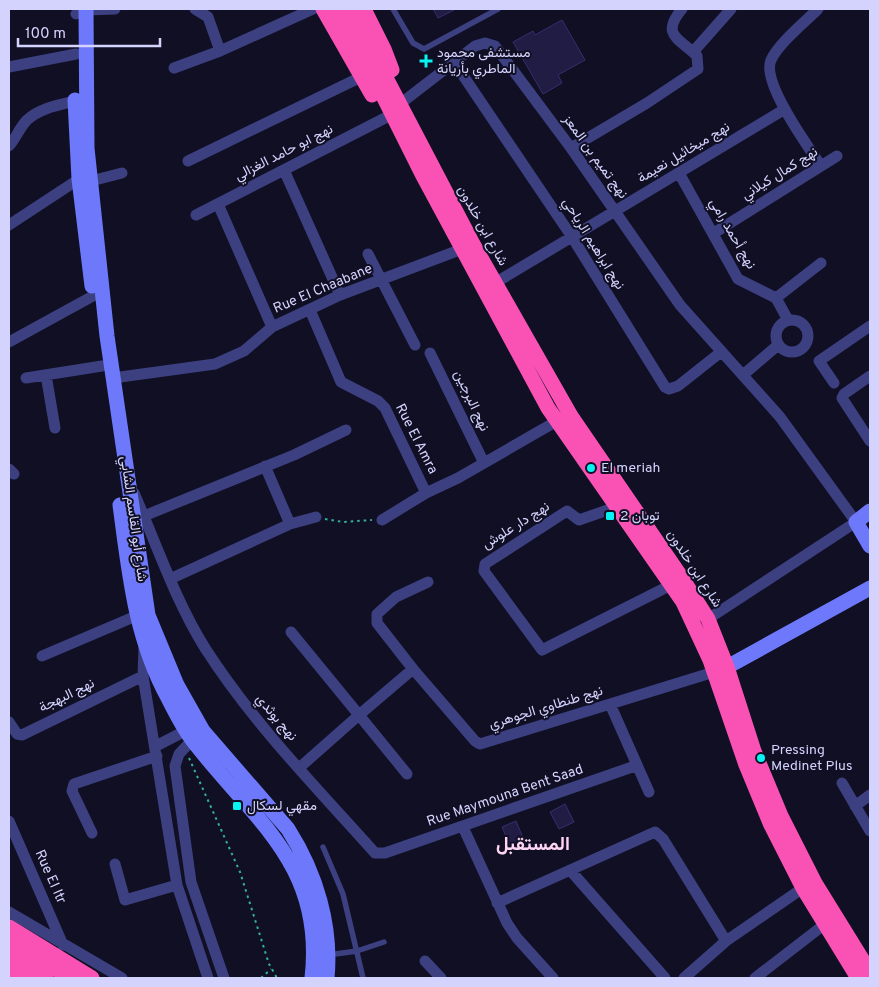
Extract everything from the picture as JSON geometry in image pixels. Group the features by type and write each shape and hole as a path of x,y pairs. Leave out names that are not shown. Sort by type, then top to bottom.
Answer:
{"highway":[{"path":"323,9 385,118 408,147"},
{"path":"336,9 408,147"},
{"path":"350,9 398,100"},
{"path":"364,9 389,61 398,100"},
{"name":"شارع ابن خلدون","path":"398,100 494,283 582,434 682,578 708,620 749,773 770,823 803,888 825,924 864,970"},
{"name":"شارع ابن خلدون","path":"408,147 462,250 557,421 671,585 721,669 781,816 815,883 864,970"},
{"path":"9,927 92,978"},
{"path":"9,940 70,978"},
{"path":"9,955 46,978"},
{"path":"9,968 25,978"}],"street":[{"path":"81,10 115,9"},
{"path":"195,9 208,17 220,51"},
{"path":"174,68 220,51 313,9"},
{"path":"571,148 695,72 699,61 672,33 672,21 682,9"},
{"path":"692,52 731,9"},
{"path":"818,9 771,61 772,79 785,109 821,166"},
{"name":"شارع أبو القاسم الشابي","path":"81,10 76,54 75,101 98,293 102,366 133,519 136,616 144,644 167,697 193,734 277,840 293,865 312,921 314,940 312,978"},
{"name":"شارع أبو القاسم الشابي","path":"81,10 86,136 85,180"},
{"name":"نهج تميم بن المعز","path":"398,100 480,44 495,46 571,148 680,305 798,440 856,522"},
{"path":"9,67 76,54"},
{"name":"نهج ابراهيم الرياحي","path":"454,62 572,237 665,386 669,389 678,386 720,352"},
{"path":"188,161 361,77"},
{"path":"9,146 26,121 33,115 49,107 75,101"},
{"name":"نهج ميخائيل نعيمة","path":"494,283 785,109"},
{"name":"نهج ابو حامد الغزالي","path":"196,215 385,118"},
{"name":"نهج كمال كيلاني","path":"714,233 837,156"},
{"path":"284,170 340,295"},
{"path":"9,224 85,180 122,173"},
{"name":"نهج أحمد رامي","path":"679,173 738,279 776,298"},
{"path":"218,204 272,327"},
{"name":"Rue El Chaabane","path":"113,378 215,364 244,351 272,327 340,295 462,250"},
{"path":"368,254 416,345"},
{"path":"788,320 776,298 821,263"},
{"path":"9,342 98,293"},
{"name":"شارع أبو القاسم الشابي","path":"98,293 113,378 148,615 177,685 193,734 288,830 297,844 321,902 328,955 327,978"},
{"name":"Rue El Amra","path":"310,310 340,382 378,400 385,408 426,493"},
{"path":"788,320 800,322 805,326 808,338 806,344 795,352 783,350 778,346 776,333 778,327 788,320"},
{"path":"819,361 870,326"},
{"path":"806,344 834,383"},
{"path":"743,375 778,346"},
{"name":"نهج البرجين","path":"430,352 484,462"},
{"path":"26,378 102,366"},
{"path":"46,375 55,428"},
{"path":"870,376 844,394 842,398 870,441"},
{"path":"382,520 426,493 443,486 557,421"},
{"path":"133,519 265,466 346,430"},
{"path":"265,466 290,524"},
{"name":"نهج دار علوش","path":"616,506 579,520 568,511 485,564 484,571 542,650 671,585"},
{"path":"708,620 870,511"},
{"path":"170,578 290,524 316,517"},
{"name":"نهج بوثدي","path":"133,519 170,578 182,608 210,655 253,715 375,853 384,853"},
{"path":"856,522 870,546"},
{"path":"299,768 413,669 377,623 377,614 396,597 428,582"},
{"path":"721,669 870,588"},
{"path":"42,656 136,616"},
{"path":"291,632 406,774"},
{"path":"144,644 143,676 157,751 177,885 202,965 208,978"},
{"name":"نهج طنطاوي الجوهري","path":"413,669 478,744 721,669"},
{"name":"نهج البهجة","path":"9,722 17,734 22,735 143,676"},
{"path":"610,704 649,792"},
{"path":"92,834 72,791 74,784 157,751 193,734"},
{"path":"193,734 179,754 175,766 191,882 224,978"},
{"name":"Rue Maymouna Bent Saad","path":"384,853 636,766"},
{"path":"842,783 870,831"},
{"path":"855,806 870,796"},
{"name":"Rue El Itr","path":"9,821 63,945"},
{"path":"463,827 497,903 516,938 553,978"},
{"path":"497,903 649,834 658,834 726,941"},
{"path":"114,864 125,900 177,885"},
{"path":"570,870 666,978"},
{"path":"684,978 726,941 803,888"},
{"path":"9,912 122,978"},
{"path":"755,978 825,924"},
{"path":"425,961 440,978"},
{"path":"198,978 202,965"}],"lane":[{"path":"393,9 415,46 424,49 498,9"},
{"path":"323,847 339,881 363,978"},
{"path":"328,955 357,951 384,942"}],"path":[{"path":"316,517 343,522 382,520"},
{"path":"193,734 271,969 277,978"},
{"path":"262,978 271,969"}],"building":[{"path":"433,9 456,9 438,18"},
{"path":"562,20 585,60 558,75 562,83 543,94 513,42 533,31 535,35"},
{"path":"565,804 574,822 559,829 550,812"},
{"path":"516,821 524,840 511,849 502,827"}],"place":[{"name":"مستشفى محمود الماطري بأريانة","path":"426,61"},
{"name":"El meriah","path":"591,468"},
{"name":"توبان 2","path":"610,516"},
{"name":"Pressing Medinet Plus","path":"761,758"},
{"name":"مقهي لسكال","path":"237,806"}],"district":[{"name":"المستقبل","path":"533,845"}]}
